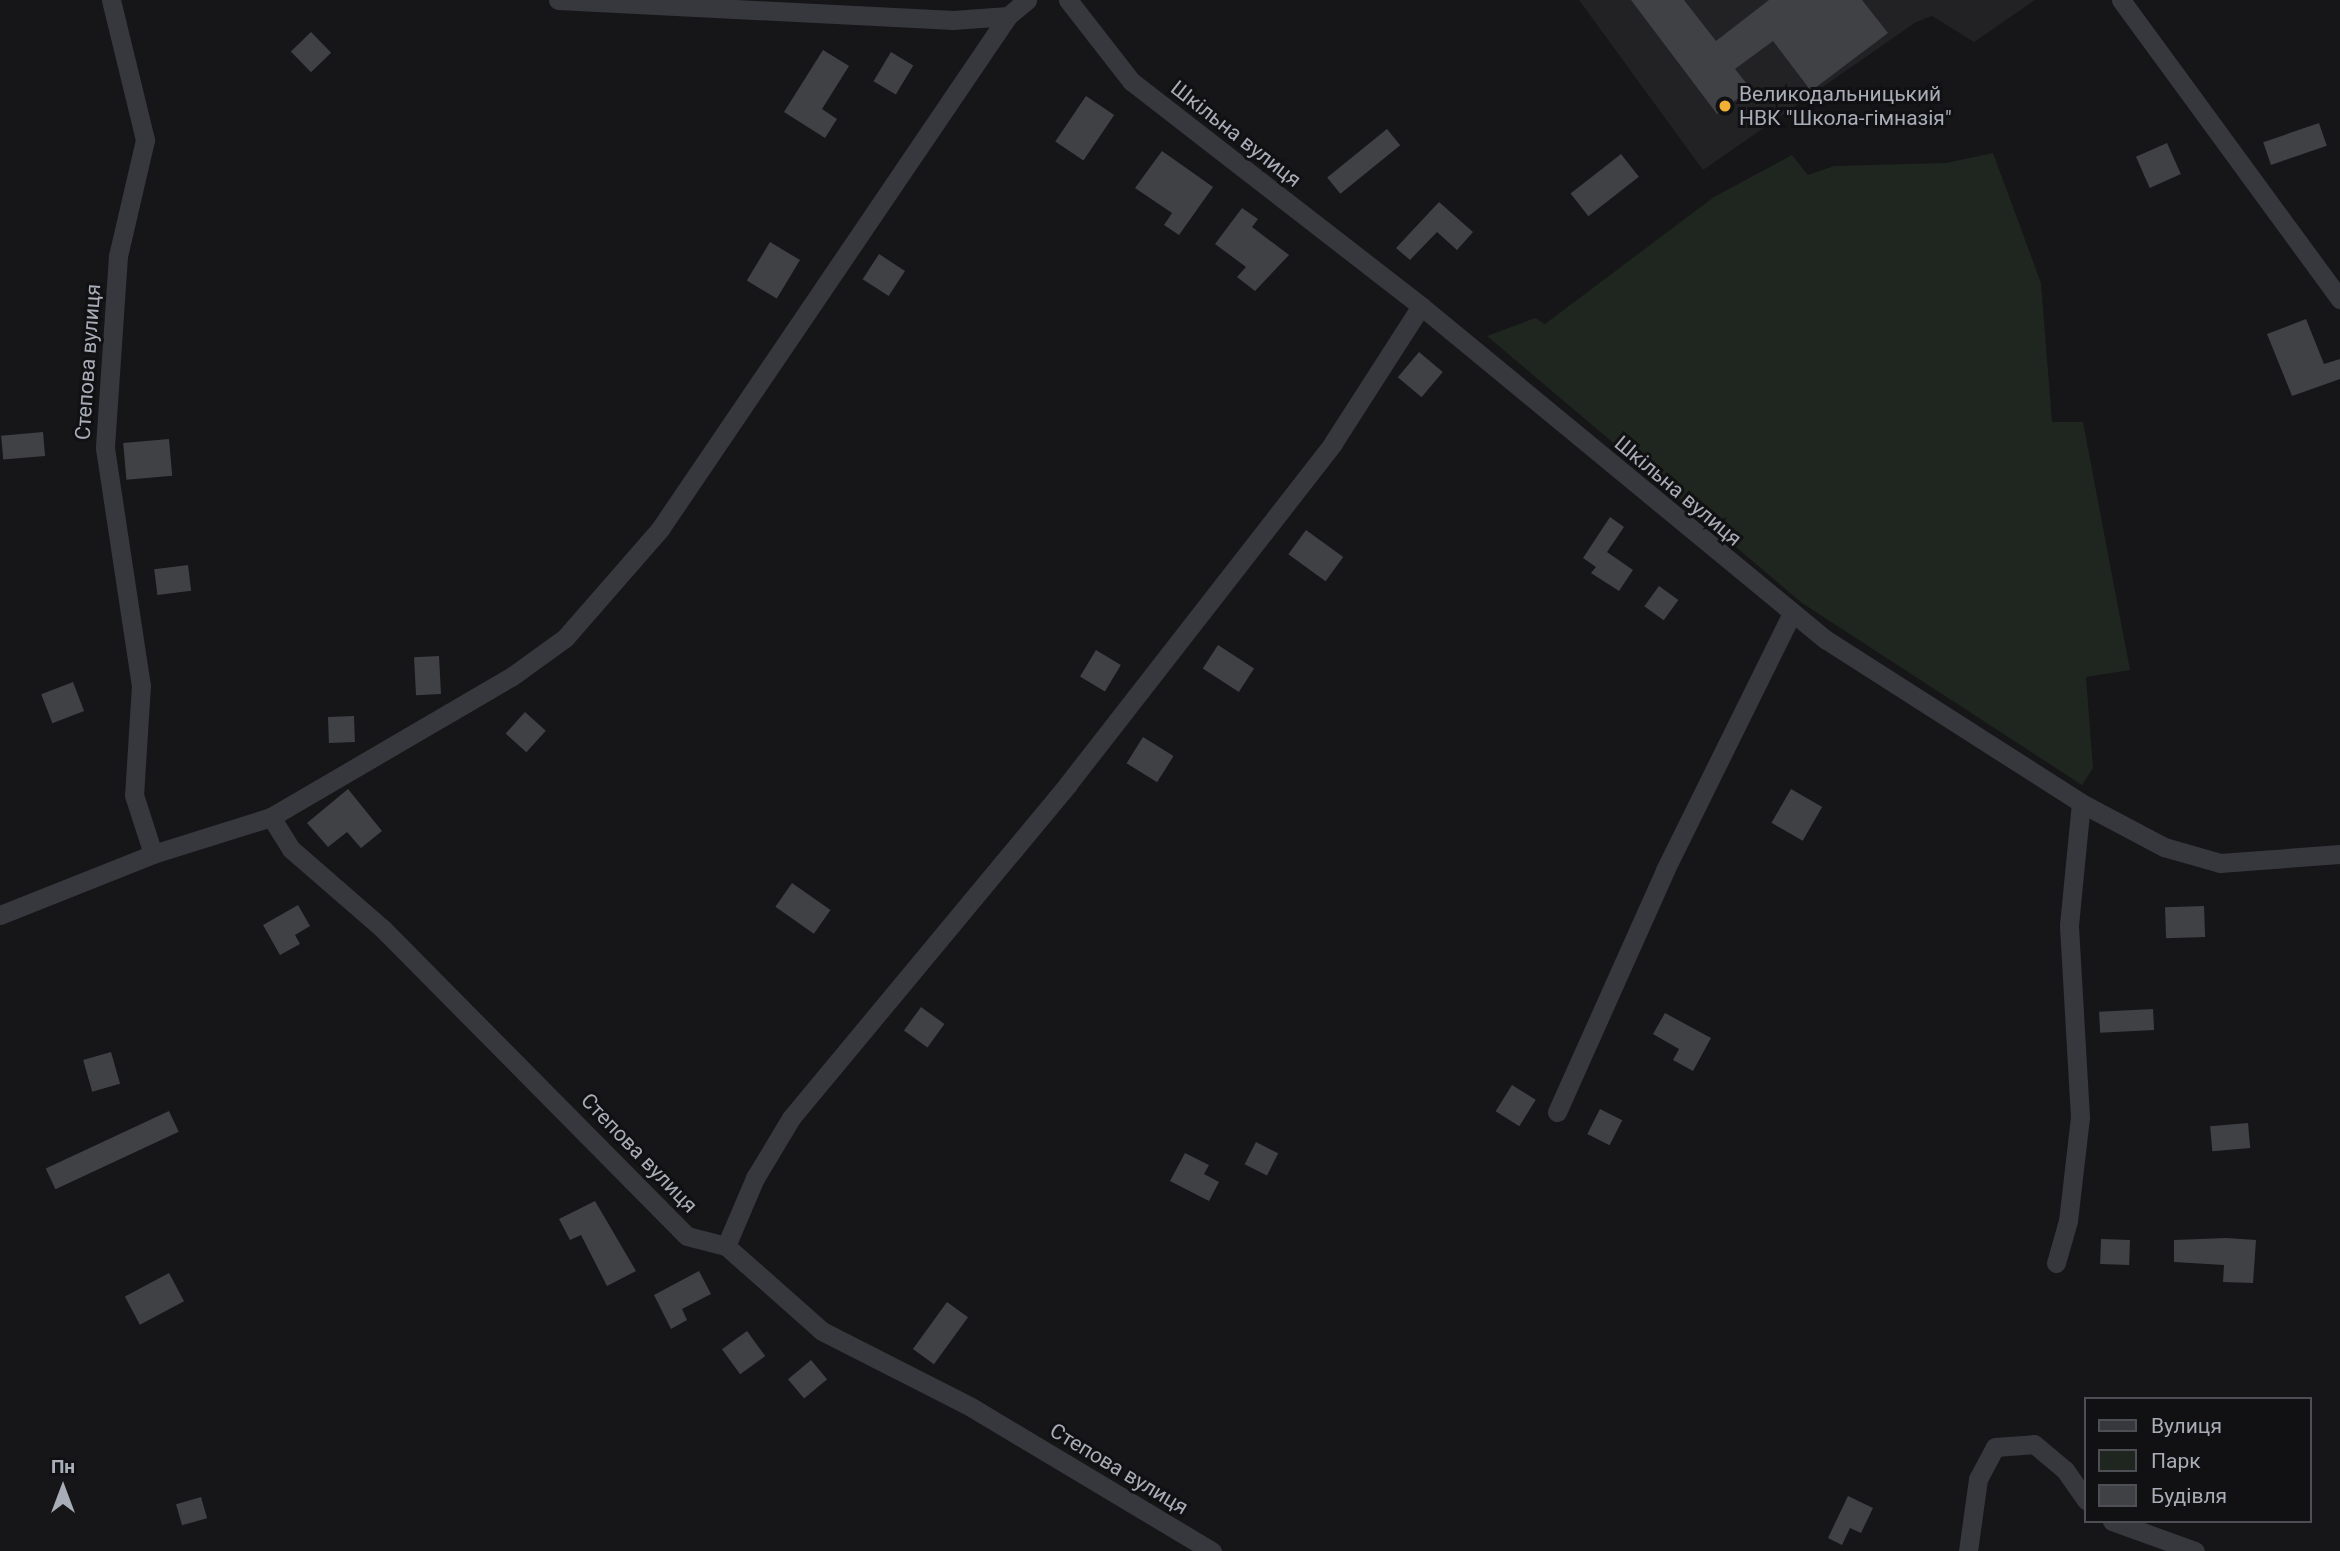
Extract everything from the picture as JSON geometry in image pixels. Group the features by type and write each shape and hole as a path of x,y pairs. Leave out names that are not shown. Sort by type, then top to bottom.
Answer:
{"street":[{"name":"Степова вулиця","path":"111,0 144,126 145,153 118,256 104,448 141,685 134,795 153,854"},
{"path":"558,0 953,20 1008,16"},
{"path":"0,915 153,854 271,817 537,661 591,612 741,414 1008,16 1027,0"},
{"name":"Шкільна вулиця","path":"1068,0 1130,81 1422,306 1791,615 2081,803 2202,861 2340,854"},
{"path":"2121,0 2340,299"},
{"path":"726,1247 755,1178 791,1118 1068,784 1316,465 1422,306"},
{"path":"1557,1112 1665,870 1791,615"},
{"path":"2056,1263 2068,1221 2080,1117 2069,925 2081,803"},
{"name":"Степова вулиця","path":"271,817 291,849 382,928 687,1236 726,1247 822,1331 971,1407 1212,1551"},
{"path":"1968,1551 1978,1479 1995,1447 2034,1444 2064,1469 2084,1497"},
{"path":"2118,1523 2195,1551"}],"shaded area":[{"name":"Великодальницький НВК \"Школа-гімназія\"","path":"1579,0 2035,0 1974,42 1932,16 1916,22 1703,170"}],"green space":[{"path":"1993,153 2041,283 2052,422 2083,422 2130,670 2086,677 2093,768 2082,785 1802,603 1487,336 1535,318 1545,324 1714,197 1792,155 1808,175 1834,166 1946,163"}],"building":[{"path":"1631,0 1684,0 1716,41 1769,0 1862,0 1888,33 1811,91 1773,41 1735,69 1751,89 1717,114"},
{"path":"311,32 331,53 311,72 291,51"},
{"path":"823,50 849,66 822,109 837,119 825,138 784,112"},
{"path":"891,52 913,65 896,95 873,81"},
{"path":"1086,96 1114,115 1083,161 1055,142"},
{"path":"2319,123 2327,146 2271,165 2263,142"},
{"path":"1387,129 1400,145 1340,194 1327,177"},
{"path":"2167,143 2181,174 2150,188 2136,157"},
{"path":"1162,151 1213,187 1179,235 1164,225 1172,213 1135,188"},
{"path":"1621,154 1639,177 1588,216 1571,193"},
{"path":"1439,202 1473,232 1457,250 1437,232 1410,260 1396,248"},
{"path":"1242,208 1258,219 1252,227 1289,255 1255,291 1237,277 1246,267 1215,244"},
{"path":"770,242 800,260 777,299 747,281"},
{"path":"879,254 905,271 889,296 863,279"},
{"path":"2306,319 2324,364 2340,359 2340,379 2292,396 2267,334"},
{"path":"1419,352 1443,372 1422,397 1398,377"},
{"path":"43,432 45,456 3,460 1,436"},
{"path":"169,439 172,476 126,480 123,443"},
{"path":"1610,517 1624,527 1607,552 1633,570 1619,591 1591,573 1596,567 1583,558"},
{"path":"1306,530 1343,557 1326,581 1288,554"},
{"path":"188,565 191,591 157,595 154,569"},
{"path":"1659,586 1678,600 1664,620 1644,606"},
{"path":"1218,645 1254,668 1239,692 1203,668"},
{"path":"1096,650 1121,665 1105,692 1080,677"},
{"path":"439,656 441,694 416,695 414,657"},
{"path":"73,682 84,711 52,723 41,694"},
{"path":"525,712 546,731 526,752 506,734"},
{"path":"354,716 355,742 329,743 328,717"},
{"path":"1143,737 1174,756 1157,782 1127,763"},
{"path":"348,789 382,831 361,848 347,832 328,847 307,823"},
{"path":"1791,789 1822,807 1803,841 1772,823"},
{"path":"792,883 831,910 814,934 775,907"},
{"path":"298,905 310,926 295,935 300,944 280,955 263,925"},
{"path":"2204,906 2205,937 2166,938 2165,907"},
{"path":"921,1007 944,1024 927,1048 904,1030"},
{"path":"2153,1009 2154,1030 2100,1033 2099,1012"},
{"path":"1665,1013 1711,1038 1693,1071 1673,1060 1679,1049 1653,1034"},
{"path":"111,1052 120,1084 92,1092 83,1060"},
{"path":"1512,1085 1536,1100 1519,1126 1496,1111"},
{"path":"1600,1109 1622,1120 1610,1145 1587,1134"},
{"path":"169,1111 179,1132 55,1189 46,1168"},
{"path":"2248,1123 2250,1148 2212,1151 2210,1126"},
{"path":"1256,1142 1278,1153 1267,1176 1245,1164"},
{"path":"1185,1153 1209,1165 1204,1174 1219,1182 1209,1201 1170,1181"},
{"path":"595,1201 636,1271 607,1286 581,1235 570,1240 559,1219"},
{"path":"2101,1239 2130,1240 2129,1265 2100,1264"},
{"path":"2174,1240 2256,1240 2253,1283 2223,1282 2224,1265 2174,1262"},
{"path":"699,1271 711,1294 682,1309 687,1320 671,1329 654,1295"},
{"path":"169,1273 184,1301 140,1325 125,1296"},
{"path":"947,1302 968,1317 934,1364 913,1349"},
{"path":"747,1331 765,1356 740,1374 722,1349"},
{"path":"811,1360 827,1379 804,1398 788,1379"},
{"path":"1848,1496 1873,1508 1861,1533 1850,1528 1842,1545 1828,1538"},
{"path":"201,1497 207,1518 182,1525 176,1504"}],"place":[{"name":"Великодальницький НВК \"Школа-гімназія\"","path":"1725,106"}]}
